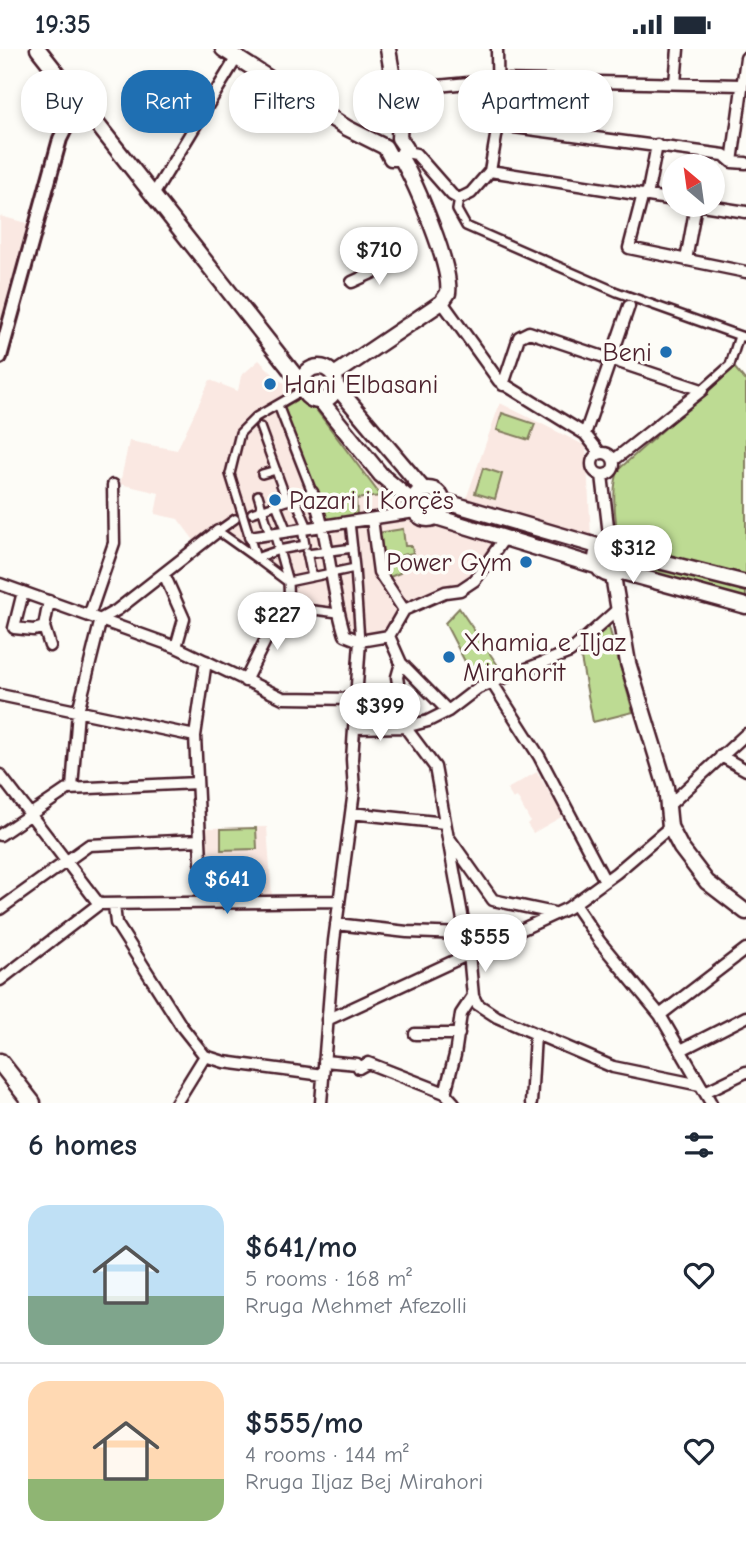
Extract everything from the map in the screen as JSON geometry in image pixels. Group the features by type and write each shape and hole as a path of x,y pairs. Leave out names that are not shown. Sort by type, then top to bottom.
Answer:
{"main road":[{"path":"38,49 54,70"},
{"path":"223,49 346,128 386,146 392,139 402,149"},
{"path":"388,49 392,70"},
{"path":"102,133 304,381 309,397 321,401 381,475 422,518 436,517 503,540 596,566 603,573 746,605"},
{"path":"321,401 331,396 335,381 442,302 449,285 402,149 401,133"},
{"path":"304,381 321,367 335,381 423,489 436,490 443,501 442,510 436,517"},
{"path":"414,507 423,489"},
{"path":"443,501 606,545 620,546 627,553 746,583"},
{"path":"596,566 596,556 606,545"},
{"path":"627,553 627,563 617,574 618,609 628,663 666,787 670,827 681,848 707,882 746,912"},
{"path":"0,1062 32,1103"}],"street":[{"path":"497,49 498,70"},
{"path":"675,83 678,49"},
{"path":"152,197 237,57"},
{"path":"732,162 742,118 742,85 746,58"},
{"path":"613,82 742,85"},
{"path":"0,357 63,133"},
{"path":"459,199 471,193 490,171 497,133"},
{"path":"562,133 724,155 732,162 746,163"},
{"path":"657,145 646,195 642,198 629,248 746,272"},
{"path":"402,149 416,154 452,195 459,199"},
{"path":"490,171 662,198"},
{"path":"459,199 457,210 466,226 617,292 742,337 730,365 614,460 612,471 602,475"},
{"path":"725,209 746,212"},
{"path":"686,260 693,217"},
{"path":"352,282 394,263"},
{"path":"442,302 503,385 584,434 600,453 608,454 614,460"},
{"path":"584,434 629,306"},
{"path":"503,385 519,337 525,332 647,369 660,377 702,390"},
{"path":"256,558 230,474 240,433 256,417 278,405 304,381"},
{"path":"278,405 325,526 338,613 345,635 360,641 389,636"},
{"path":"260,427 276,470 305,529 305,545 312,577"},
{"path":"600,453 594,458 592,467 602,475 606,545"},
{"path":"262,474 276,470"},
{"path":"89,616 114,543 113,485"},
{"path":"252,513 312,492"},
{"path":"258,495 279,549 288,582 289,607"},
{"path":"276,504 287,531"},
{"path":"250,537 372,519 414,507"},
{"path":"72,788 78,711 101,619 235,519"},
{"path":"372,519 379,572 404,610"},
{"path":"321,1103 336,924 351,813 360,641 350,522"},
{"path":"218,531 288,582 355,568"},
{"path":"389,636 404,610 435,596 460,590 475,580 503,540"},
{"path":"256,558 279,549 305,545"},
{"path":"307,554 353,548"},
{"path":"164,574 184,619 176,647"},
{"path":"0,584 176,647 283,698 356,699"},
{"path":"23,592 14,628 34,630 44,627"},
{"path":"49,601 44,627 50,646"},
{"path":"245,681 278,615 289,607 338,613"},
{"path":"354,728 405,727 448,711 460,699 491,681 570,652 618,609"},
{"path":"389,636 401,663 448,711"},
{"path":"203,902 195,736 206,661"},
{"path":"401,663 397,677 405,727 435,767 469,953 472,996 482,1009 613,1067 702,1089 746,1072"},
{"path":"491,681 538,756 605,881"},
{"path":"0,695 195,736"},
{"path":"667,807 746,734"},
{"path":"721,756 746,770"},
{"path":"0,775 99,904"},
{"path":"0,835 72,788 197,783"},
{"path":"351,813 445,823"},
{"path":"327,1020 574,904 670,827"},
{"path":"449,838 493,900 556,914"},
{"path":"0,909 64,859 89,845 200,840"},
{"path":"0,980 99,904 339,901"},
{"path":"574,904 600,942 660,1015 711,1103"},
{"path":"114,905 116,923 182,1027 205,1056 224,1062 323,1075"},
{"path":"336,924 407,932 465,934"},
{"path":"660,1015 746,949"},
{"path":"324,1061 357,1064 359,1068 368,1063 447,1099 461,1014 472,996"},
{"path":"681,1050 746,1017"},
{"path":"415,1034 459,1034"},
{"path":"531,1103 536,1035"},
{"path":"176,1103 205,1056"}],"shaded area":[{"path":"0,216 34,225 5,328 0,327"},
{"name":"Pazari i Korçës","path":"259,360 280,381 299,388 399,508 497,540 472,582 406,601 387,634 344,637 338,614 284,608 281,578 218,532 199,547 178,519 155,514 159,493 120,484 129,441 177,450 210,380 238,391 241,376"},
{"path":"500,403 586,446 591,536 466,499"},
{"path":"537,772 563,816 533,833 527,824 530,821 517,797 513,799 507,789"},
{"path":"267,827 272,897 208,898 206,828"}],"green space":[{"path":"734,367 746,381 746,578 640,550 617,532 614,492 619,469"},
{"path":"305,395 381,496 356,499 357,515 327,521 283,408"},
{"path":"502,413 535,424 529,440 497,430"},
{"path":"483,468 502,474 495,499 475,493"},
{"path":"403,529 405,546 412,546 413,553 402,555 400,573 387,578 381,569 377,533"},
{"path":"629,555 746,585 746,604 625,571"},
{"path":"459,608 499,667 474,679 445,623"},
{"path":"609,627 633,712 593,722 579,648"},
{"path":"256,828 257,849 221,850 221,829"}],"place":[{"name":"Beni","path":"666,352"},
{"name":"Hani Elbasani","path":"270,384"},
{"name":"Pazari i Korçës","path":"275,500"},
{"name":"Power Gym","path":"526,562"},
{"name":"Xhamia e Iljaz Mirahorit","path":"449,657"}]}
